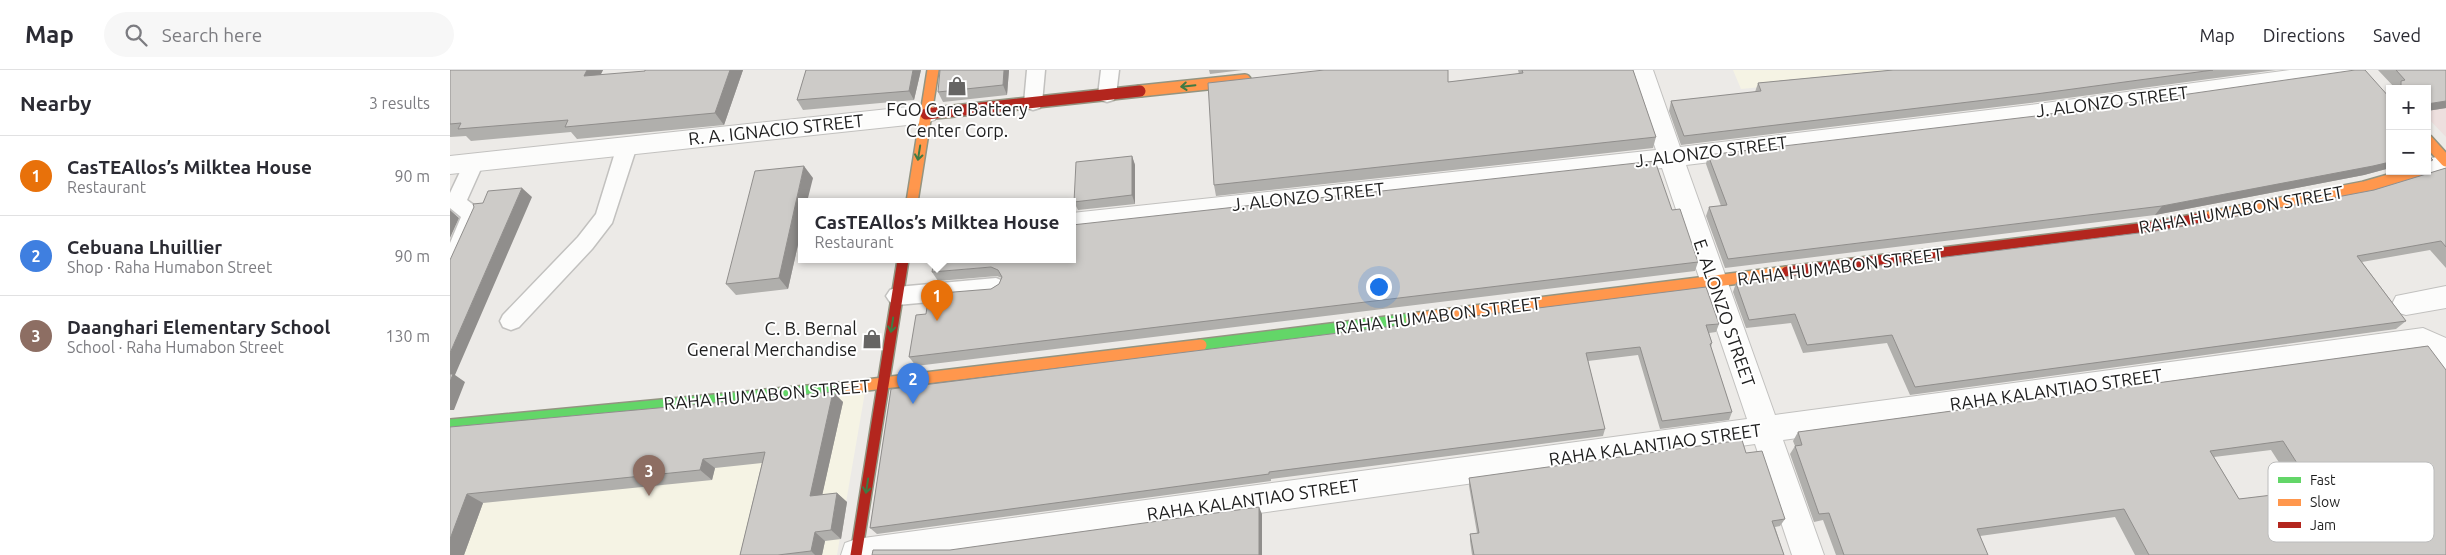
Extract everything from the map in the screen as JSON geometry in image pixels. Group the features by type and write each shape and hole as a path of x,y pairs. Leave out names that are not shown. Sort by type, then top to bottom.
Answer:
{"street":[{"path":"913,198 933,70"},
{"name":"E. ALONZO STREET","path":"1641,70 1808,555"},
{"name":"J. ALONZO STREET","path":"1076,223 1671,158 2236,87 2348,70"},
{"name":"R. A. IGNACIO STREET","path":"462,164 1253,79"},
{"path":"2431,145 2446,162 2431,168"},
{"name":"RAHA HUMABON STREET","path":"450,426 883,384 1714,283 2155,227 2364,187 2406,175"},
{"path":"856,554 902,263"},
{"path":"2406,304 2446,296"},
{"name":"RAHA KALANTIAO STREET","path":"856,554 2424,340 2437,347 2446,358"}],"lane":[{"path":"1033,103 1036,70"},
{"path":"1107,95 1110,70"},
{"path":"510,320 585,243 605,217 627,146"},
{"path":"450,267 472,215 456,202 462,164"},
{"path":"897,296 996,287"}],"shaded area":[{"path":"1733,70 1903,70 1904,73 1741,89"},
{"path":"2446,70 2446,137 2431,121 2431,85"},
{"path":"865,392 837,555 450,555 450,436"}],"building":[{"path":"450,70 587,70 584,76 645,70 730,70 715,113 565,127 568,120 458,129 461,123 450,124"},
{"path":"806,70 913,70 909,91 797,100"},
{"path":"940,70 1004,70 1003,85 938,92"},
{"path":"1324,70 1448,70 1448,82 1523,73 1522,70 1633,70 1656,137 1214,185 1208,83"},
{"path":"1893,70 2213,70 2036,94 1684,136 1671,101 1761,91 1758,83"},
{"path":"2365,70 2386,94 2386,163 2162,206 1728,259 1709,207 1727,205 1708,155 2036,116"},
{"path":"2396,70 2446,70 2446,101 2431,103 2431,85 2401,85 2401,81 2405,80"},
{"path":"1132,156 1132,195 1076,202 1076,198 1074,198 1076,162"},
{"path":"1655,161 1672,210 1680,209 1698,262 909,357 916,315 926,314 929,294 991,289 999,284 1002,277 998,270 991,267 932,272 934,263 1076,263 1076,225"},
{"path":"804,166 779,278 726,284 755,171"},
{"path":"2446,168 2446,247 2441,241 2357,256 2406,321 1915,387 1892,335 1807,345 1795,314 1749,320 1736,283 2163,230 2374,190 2423,175 2431,175 2431,173"},
{"path":"522,188 450,353 450,260 474,207 473,204 483,203 488,191"},
{"path":"1706,287 1719,324 1706,325 1712,343 1710,344 1732,412 1662,421 1640,347 1586,353 1605,429 1269,472 1269,474 870,528 891,389"},
{"path":"2428,346 2446,370 2446,555 2149,555 2124,509 1977,529 1988,555 1844,555 1829,513 1819,514 1795,446 1802,445 1798,432"},
{"path":"833,392 810,496 837,493 831,530 815,532 811,551 778,555 740,555 765,452 703,459 700,470 467,494 450,539 450,427"},
{"path":"1742,440 1746,453 1762,451 1785,519 1772,521 1784,555 1474,555 1470,534 1479,533 1469,478"},
{"path":"1259,507 1259,555 872,555 873,550 950,550"}],"traffic: fast":[{"path":"1201,345 1411,319"},
{"path":"450,425 850,387"}],"traffic: slow":[{"path":"913,198 933,70"},
{"path":"1140,91 1245,80"},
{"path":"2431,144 2446,161"},
{"path":"2204,218 2364,187 2406,175"},
{"path":"1411,319 1787,272"},
{"path":"850,387 1201,345"}],"traffic: jam":[{"path":"926,114 1140,91"},
{"path":"1787,272 2155,227 2204,218"},
{"path":"856,555 903,263"}],"place":[{"name":"FGO Care Battery Center Corp.","path":"957,86"},
{"name":"CasTEAllos’s Milktea House","path":"937,321"},
{"name":"C. B. Bernal General Merchandise","path":"872,339"},
{"name":"Cebuana Lhuillier","path":"913,404"},
{"name":"Daanghari Elementary School","path":"649,496"}]}
